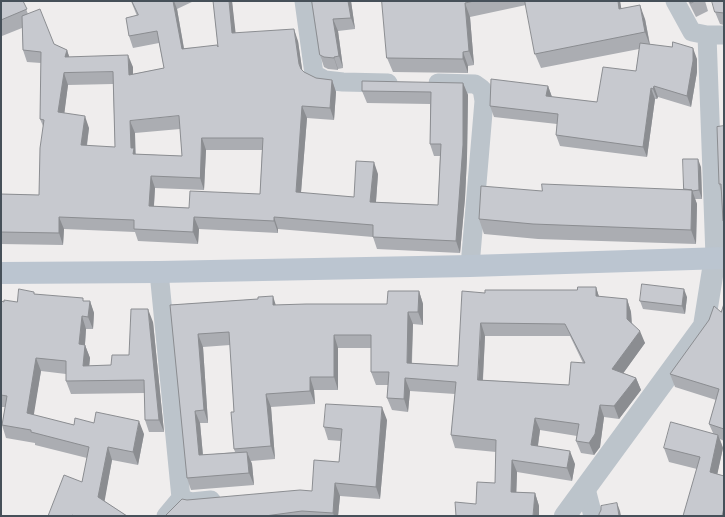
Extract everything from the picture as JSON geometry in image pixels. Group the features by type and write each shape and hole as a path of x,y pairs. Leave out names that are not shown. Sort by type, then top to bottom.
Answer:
{"main road":[{"path":"1,273 159,272 470,266 720,258"}],"street":[{"path":"304,1 314,74 325,80 337,82 475,84 482,89 484,101 470,266"},
{"path":"565,516 704,326 720,258 716,35 692,32 675,1"},
{"path":"159,272 181,498 166,516"},
{"path":"586,489 592,516"},
{"path":"181,498 191,502 229,499"}],"building":[{"path":"1,1 23,1 27,9 1,20"},
{"path":"132,1 173,1 182,49 217,45 218,47 213,1 229,1 232,33 294,29 301,69 316,78 332,80 330,108 302,106 296,192 354,197 356,161 374,162 370,202 438,205 441,144 430,144 431,92 362,91 362,81 463,83 463,145 456,241 373,237 373,225 274,217 274,221 194,217 193,232 134,229 134,220 59,217 59,233 1,232 1,194 39,195 40,148 44,120 40,119 41,52 23,50 22,16 40,9 54,44 67,50 65,57 128,55 129,75 164,68 157,31 129,36 126,18 138,15","holes":["113,72 115,147 81,145 85,116 58,112 64,73","179,116 182,156 133,154 134,148 131,148 130,121","202,138 263,138 260,194 190,191 189,208 149,206 151,176 200,178"]},
{"path":"312,1 348,1 351,18 333,19 339,56 334,58 320,55"},
{"path":"382,1 474,1 465,3 469,51 463,52 463,59 387,58"},
{"path":"525,1 618,1 619,9 640,5 645,32 535,54"},
{"path":"712,1 724,1 724,13 715,12"},
{"path":"673,42 693,48 693,61 687,96 654,86 653,89 651,88 643,147 556,135 558,114 490,106 491,79 548,86 546,96 597,102 603,67 636,71 640,43 672,47"},
{"path":"724,126 723,221 721,184 719,184 717,127"},
{"path":"683,159 698,159 699,190 692,191 684,189"},
{"path":"542,184 692,190 691,230 533,224 479,219 481,186 542,191"},
{"path":"642,284 684,289 682,306 640,301"},
{"path":"578,287 596,287 596,296 627,299 627,319 640,331 612,369 636,378 614,406 600,405 595,434 589,443 576,441 579,424 535,418 531,445 570,451 567,468 512,460 511,492 535,493 533,516 456,516 455,502 476,504 477,482 495,483 496,440 451,435 456,382 405,378 404,399 387,398 389,372 371,372 371,335 334,335 334,377 310,377 310,391 266,394 271,446 234,449 231,412 234,412 229,332 198,334 204,410 195,411 199,455 247,452 249,473 187,478 170,305 258,299 258,297 273,296 273,305 387,304 388,291 419,291 418,312 408,312 407,363 458,366 462,291 485,293 485,290 577,290","holes":["481,323 565,324 585,363 571,362 569,385 478,380"]},
{"path":"19,289 34,292 34,294 83,298 83,301 90,301 88,317 82,316 79,344 85,345 83,366 111,365 112,355 129,355 131,309 148,309 159,420 145,420 144,380 66,381 66,361 36,358 27,413 74,425 75,418 94,423 96,412 139,421 133,452 108,447 98,497 127,516 48,516 64,475 82,482 89,447 31,432 31,430 2,425 7,396 1,395 1,301 17,302"},
{"path":"724,304 724,429 709,424 719,389 670,374 709,320 714,306 721,312"},
{"path":"326,404 382,407 376,487 335,483 333,513 302,511 265,516 165,516 182,499 187,500 300,490 312,491 314,460 339,462 342,429 324,427"},
{"path":"671,422 718,435 710,472 724,476 724,508 722,516 683,516 700,457 664,448"},
{"path":"617,503 619,516 599,516 601,506"}]}
